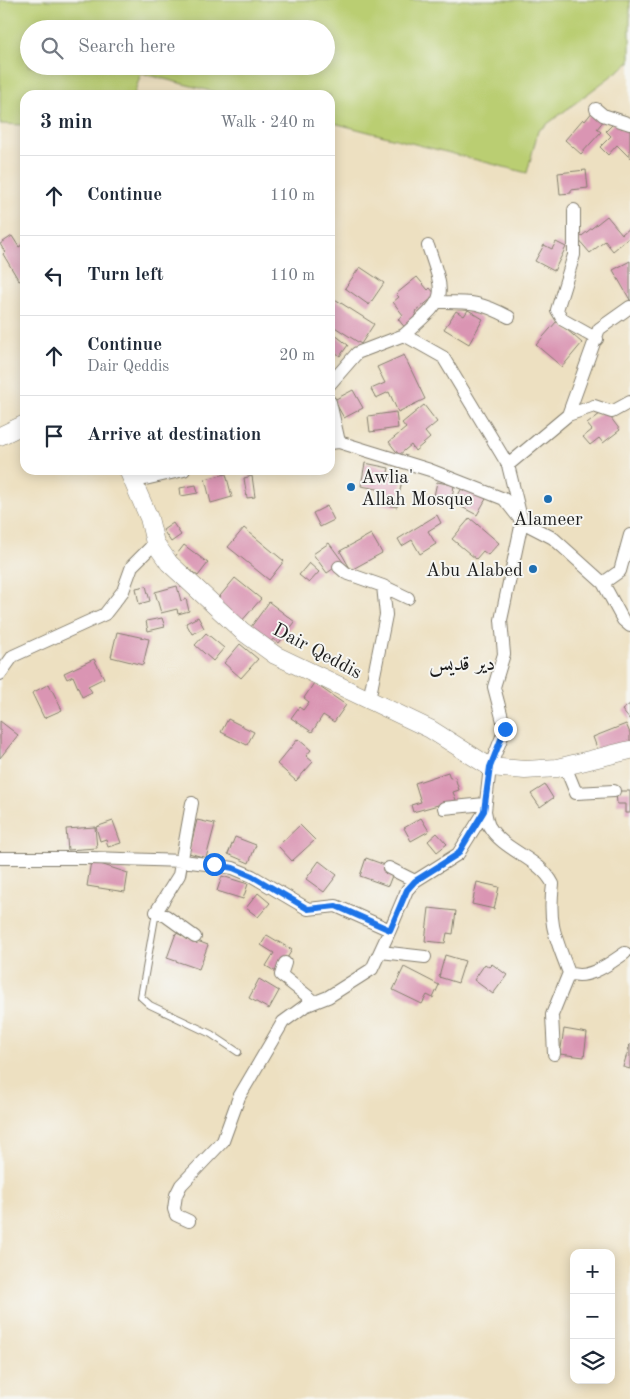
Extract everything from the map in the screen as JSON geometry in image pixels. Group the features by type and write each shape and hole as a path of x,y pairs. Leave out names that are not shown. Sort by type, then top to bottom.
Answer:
{"main road":[{"path":"0,436 20,426"},
{"name":"Dair Qeddis","path":"130,476 149,518 155,543 169,563 197,591 275,655 430,729 490,767 525,770 565,766 630,750"}],"street":[{"path":"596,109 603,115 630,124"},
{"path":"574,210 574,255 556,310 563,320 597,339"},
{"path":"335,378 357,353 404,335 438,302 441,292 438,274 428,246"},
{"path":"438,302 473,302 487,305 509,318"},
{"path":"568,415 599,330 630,307"},
{"path":"404,335 443,357 508,465 522,522 501,620 504,654 494,687 505,729 490,767 485,808 490,827 505,843 540,867 553,884 550,910 551,925 569,973 552,1015 554,1054"},
{"path":"508,465 568,415 594,406 612,412 630,402"},
{"path":"335,443 430,470 504,500 522,522 553,538 603,583 623,620 630,626"},
{"path":"603,583 620,572 630,535"},
{"path":"0,674 13,656 105,614 123,591 132,566 155,543"},
{"path":"339,567 346,573 384,586 408,598"},
{"path":"369,700 386,615 384,586"},
{"path":"565,766 576,793 614,790"},
{"path":"192,803 179,875 156,912 166,916 195,937"},
{"path":"444,808 485,808"},
{"path":"189,1221 176,1215 174,1209 176,1194 181,1185 223,1141 239,1097 283,1022 305,1006 363,976 376,963 407,890 415,881 458,854 485,808"},
{"path":"0,858 183,861 233,868 252,876 308,909 336,906 390,930"},
{"path":"389,868 415,881"},
{"path":"381,952 424,957"},
{"path":"569,973 577,976 601,969 625,953"},
{"path":"285,964 281,975 315,1002"}],"lane":[{"path":"156,912 141,997 150,1005 211,1034 238,1052"}],"green space":[{"path":"0,0 630,0 630,62 538,131 527,173 335,123 335,90 207,90 149,75 335,75 335,20 20,20 20,75 140,75 136,90 20,90 20,125 0,124"}],"building":[{"path":"593,111 604,120 597,129 601,132 581,154 565,140 583,119 585,121"},
{"path":"615,122 622,129 627,124 630,127 630,158 617,145 608,155 600,147 611,136 606,131"},
{"path":"586,170 588,188 571,190 571,193 560,194 558,173"},
{"path":"607,216 622,234 630,227 630,237 613,251 605,241 590,253 578,239"},
{"path":"12,236 20,246 20,280 3,254 5,252 0,244"},
{"path":"556,242 566,247 554,271 535,261 544,245 552,249"},
{"path":"630,261 630,300 613,270"},
{"path":"360,267 384,283 369,305 345,288"},
{"path":"417,277 428,290 430,288 436,295 415,312 419,318 406,329 398,319 403,315 393,302 399,297 396,294"},
{"path":"335,299 374,324 361,344 335,327"},
{"path":"468,310 483,319 469,344 444,329 456,311 464,316"},
{"path":"557,321 582,343 562,367 536,345"},
{"path":"335,335 348,345 340,356 335,352"},
{"path":"404,355 425,399 398,412 389,392 376,398 371,389 385,383 377,367"},
{"path":"353,390 363,408 344,418 335,399"},
{"path":"424,405 437,422 425,432 430,438 415,451 411,445 399,455 389,442 406,428 402,423"},
{"path":"605,410 620,430 603,443 599,438 590,445 583,437 592,430 587,424"},
{"path":"396,412 398,428 370,432 368,416"},
{"path":"365,463 389,468 387,477 402,480 397,507 380,504 383,490 361,486"},
{"path":"226,475 232,497 211,503 205,479"},
{"path":"252,476 255,497 247,498 244,478"},
{"path":"437,482 454,485 452,499 434,496"},
{"path":"464,484 487,497 477,515 454,503"},
{"path":"196,485 198,493 181,496 180,488"},
{"path":"327,506 334,520 320,527 313,513"},
{"path":"437,515 441,523 428,531 436,544 420,554 412,540 402,546 398,539"},
{"path":"470,518 499,543 488,555 483,551 476,559 452,539"},
{"path":"173,523 181,535 171,542 163,530"},
{"path":"244,528 284,561 269,580 228,547"},
{"path":"371,534 382,553 351,570 340,551"},
{"path":"329,543 343,562 327,573 313,554"},
{"path":"184,545 208,563 198,576 174,558"},
{"path":"309,563 319,572 309,583 299,575"},
{"path":"235,578 261,599 240,623 215,602"},
{"path":"146,586 150,601 139,604 136,588"},
{"path":"177,586 181,601 186,599 189,611 178,614 177,609 161,613 155,592"},
{"path":"269,602 295,622 279,643 273,639 268,646 248,631"},
{"path":"198,617 204,628 192,634 186,623"},
{"path":"162,618 165,627 148,631 146,621"},
{"path":"117,632 149,639 143,665 111,657"},
{"path":"206,633 224,648 213,661 195,645"},
{"path":"240,644 258,659 241,678 224,663"},
{"path":"94,659 104,678 88,686 92,692 82,697 73,676 67,679 64,673"},
{"path":"314,683 346,705 334,722 323,715 312,732 291,718 299,707 303,710 309,702 304,698"},
{"path":"49,684 62,710 44,718 32,693"},
{"path":"630,704 630,720 622,710"},
{"path":"228,719 254,732 247,745 221,732"},
{"path":"0,721 18,735 0,758"},
{"path":"626,724 630,733 630,744 600,756 593,737"},
{"path":"298,739 311,750 306,756 313,762 296,781 277,764"},
{"path":"448,772 450,778 455,777 459,790 453,792 456,800 413,812 411,805 421,802 415,783"},
{"path":"545,785 553,798 540,807 531,794"},
{"path":"616,791 630,791 630,813 625,813 625,804 617,804"},
{"path":"421,818 429,831 411,841 404,828"},
{"path":"197,820 215,824 206,858 189,853"},
{"path":"113,821 121,843 108,847 106,839 100,841 96,827"},
{"path":"300,825 315,840 292,861 278,846"},
{"path":"95,827 97,848 68,850 66,829"},
{"path":"437,833 447,844 437,852 428,841"},
{"path":"235,837 256,845 249,863 228,854"},
{"path":"366,858 385,865 393,873 388,886 360,876"},
{"path":"91,861 128,873 125,892 87,886"},
{"path":"319,861 337,875 324,892 306,879"},
{"path":"222,876 248,884 243,899 217,891"},
{"path":"477,882 499,887 494,909 472,904"},
{"path":"258,893 270,903 258,917 246,908"},
{"path":"429,908 456,911 453,934 447,933 445,943 425,941"},
{"path":"176,933 208,945 199,969 167,958"},
{"path":"267,935 292,950 278,973 266,966 274,953 261,945"},
{"path":"445,955 465,961 458,983 439,977"},
{"path":"485,964 489,967 492,964 507,975 493,994 474,980"},
{"path":"404,967 439,985 433,998 427,995 422,1004 393,990"},
{"path":"259,979 279,991 269,1009 249,998"},
{"path":"564,1029 587,1033 584,1057 560,1054"},
{"path":"630,1044 630,1069 623,1067"}],"place":[{"name":"Awlia' Allah Mosque","path":"351,487"},
{"name":"Alameer","path":"548,499"},
{"name":"Abu Alabed","path":"533,569"}],"district":[{"name":"دير قديس","path":"462,663"}],"route":[{"path":"214,864 233,868 252,876 308,909 336,906 390,930 407,890 415,881 458,854 484,811 490,767 505,729"}]}
